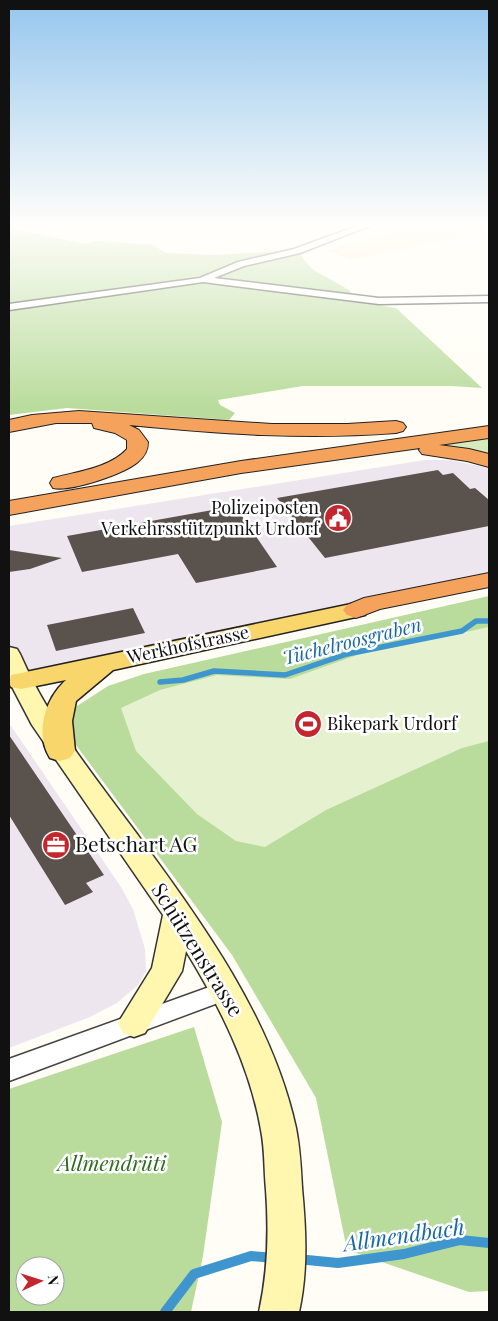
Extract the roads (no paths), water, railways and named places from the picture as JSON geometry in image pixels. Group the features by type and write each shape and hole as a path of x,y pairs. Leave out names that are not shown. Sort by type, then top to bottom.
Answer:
{"highway":[{"path":"9,426 51,418 90,416 251,430 338,431 405,427 489,418"},
{"path":"13,500 198,464 489,423"},
{"path":"9,434 62,424 98,424 125,430 134,436 138,442 138,449 135,455 118,465 13,500"},
{"path":"13,500 489,432"},
{"path":"241,467 300,463 416,450 451,452 489,461"},
{"path":"356,610 373,604 489,580"},
{"path":"356,610 378,608 489,585"}],"main road":[{"name":"Werkhofstrasse","path":"21,681 356,610"},
{"name":"Schützenstrasse","path":"9,654 21,681 60,752 178,914 226,990 258,1056 279,1131 287,1222 287,1260 280,1307"},
{"path":"60,752 56,722 60,705 79,682 110,662"},
{"path":"134,1023 167,971 178,914"}],"street":[{"path":"9,307 169,285"},
{"path":"241,285 379,301 489,299"},
{"path":"9,1070 226,990"}],"waterway":[{"name":"Tüchelroosgraben","path":"160,682 183,680 214,671 285,675 347,654 462,631 476,621 489,621"},
{"name":"Allmendbach","path":"297,1259 338,1263 404,1254 460,1240 489,1243"},
{"name":"Allmendbach","path":"165,1312 194,1274 251,1256 274,1258"}],"place":[{"name":"Polizeiposten Verkehrsstützpunkt Urdorf","path":"338,518"},
{"name":"Bikepark Urdorf","path":"308,724"},
{"name":"Betschart AG","path":"56,845"}],"park label":[{"name":"Allmendrüti","path":"112,1164"}]}
